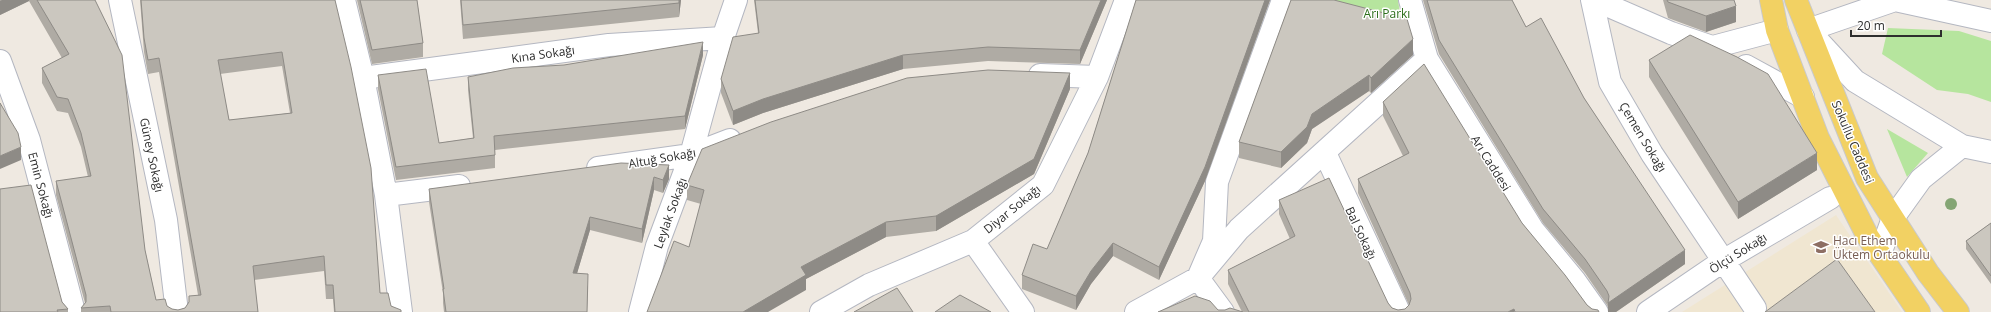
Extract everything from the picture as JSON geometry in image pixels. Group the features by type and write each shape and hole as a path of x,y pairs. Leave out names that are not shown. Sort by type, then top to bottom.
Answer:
{"main road":[{"path":"1771,0 1777,30 1818,138 1868,237 1919,312"},
{"name":"Sokullu Caddesi","path":"1796,0 1867,178 1928,273 1958,312"}],"street":[{"name":"Güney Sokağı","path":"120,0 166,220 177,312"},
{"path":"344,0 363,78 386,195 401,312"},
{"name":"Leylak Sokağı","path":"640,312 657,246 691,155 723,38 736,0"},
{"name":"Diyar Sokağı","path":"820,312 869,285 973,241 1043,185 1097,77 1126,0"},
{"path":"1198,278 1214,240 1217,182 1283,0"},
{"name":"Arı Caddesi","path":"1410,0 1427,60 1533,230 1575,281 1597,312"},
{"path":"1593,0 1671,33 1713,47 1803,97"},
{"name":"Çemen Sokağı","path":"1593,0 1610,82 1652,154 1755,308"},
{"path":"1991,21 1895,0 1808,30 1855,81 1962,146 1991,152"},
{"path":"1713,47 1777,30"},
{"name":"Kına Sokağı","path":"363,78 609,45 723,38"},
{"path":"1136,312 1198,278 1239,229 1427,60"},
{"name":"Emin Sokağı","path":"0,61 29,140 74,312"},
{"path":"1019,74 1097,77"},
{"name":"Altuğ Sokağı","path":"576,171 691,155 746,134"},
{"path":"1880,254 1893,218 1921,179 1962,146"},
{"name":"Bal Sokağı","path":"1325,153 1398,312"},
{"path":"386,195 477,184"},
{"name":"Ölçü Sokağı","path":"1648,312 1723,261 1830,198"},
{"path":"973,241 1023,312"},
{"path":"1198,278 1223,312"}],"shaded area":[{"name":"Hacı Ethem Üktem Ortaokulu","path":"1836,215 1902,312 1682,312"}],"green space":[{"name":"Arı Parkı","path":"1299,0 1398,0 1405,49"},
{"path":"1888,28 1959,31 1991,41 1991,102 1968,94 1937,90 1882,54"},
{"path":"1887,129 1928,153 1907,177"}],"building":[{"path":"37,0 95,0 122,55 145,250 156,300 165,299 167,306 178,310 185,308 189,302 189,296 201,295 159,58 148,60 144,38 141,0 335,0 351,67 371,168 380,293 388,293 391,306 401,310 401,312 335,312 333,285 326,285 324,256 253,266 258,312 111,312 110,306 81,308 86,302 86,295 56,181 91,176 81,133 68,99 57,97 42,68 69,54","holes":["282,52 292,113 229,120 218,60"]},
{"path":"360,0 417,0 423,43 372,50"},
{"path":"461,0 679,0 679,3 463,25"},
{"path":"755,0 1101,0 1080,50 988,47 903,55 763,99 733,111 721,79 733,37 759,33"},
{"path":"1136,0 1265,0 1205,167 1159,267 1113,243 1091,271 1076,296 1022,275 1033,244 1047,249 1088,153"},
{"path":"1291,0 1334,0 1407,19 1413,39 1371,78 1369,75 1312,114 1307,127 1281,152 1239,142"},
{"path":"1427,0 1512,0 1526,27 1541,18 1584,98 1685,250 1608,303 1609,296 1607,291 1585,259 1543,209 1439,40"},
{"path":"1667,0 1734,0 1736,6 1706,16 1668,2"},
{"path":"1690,35 1737,57 1768,74 1817,153 1738,202 1649,60"},
{"path":"703,42 685,116 494,136 495,155 396,167 378,75 426,69 439,143 474,138 468,77 513,68 564,65"},
{"path":"1424,64 1522,223 1565,275 1587,305 1592,309 1598,310 1599,312 1515,312 1514,309 1508,312 1249,312 1228,270 1295,236 1279,200 1329,178 1388,303 1392,308 1398,310 1405,309 1409,305 1411,299 1410,293 1358,179 1409,153 1383,102"},
{"path":"988,70 1070,73 1034,159 936,216 886,222 801,267 806,275 743,312 647,312 674,241 689,247 704,190 687,185 702,149 771,122 907,78"},
{"path":"0,103 18,133 21,147 0,156"},
{"path":"621,163 669,165 663,180 654,177 642,229 590,217 573,273 588,274 587,312 446,312 429,189"},
{"path":"31,185 62,302 68,309 57,310 58,312 0,312 0,189"},
{"path":"1991,223 1991,276 1966,241"},
{"path":"1837,259 1875,312 1765,312"},
{"path":"897,288 913,312 854,312"},
{"path":"960,295 991,312 935,312"},
{"path":"1195,296 1210,301 1218,310 1230,308 1243,312 1158,312"}],"place":[{"name":"Hacı Ethem Üktem Ortaokulu","path":"1821,247"}]}
